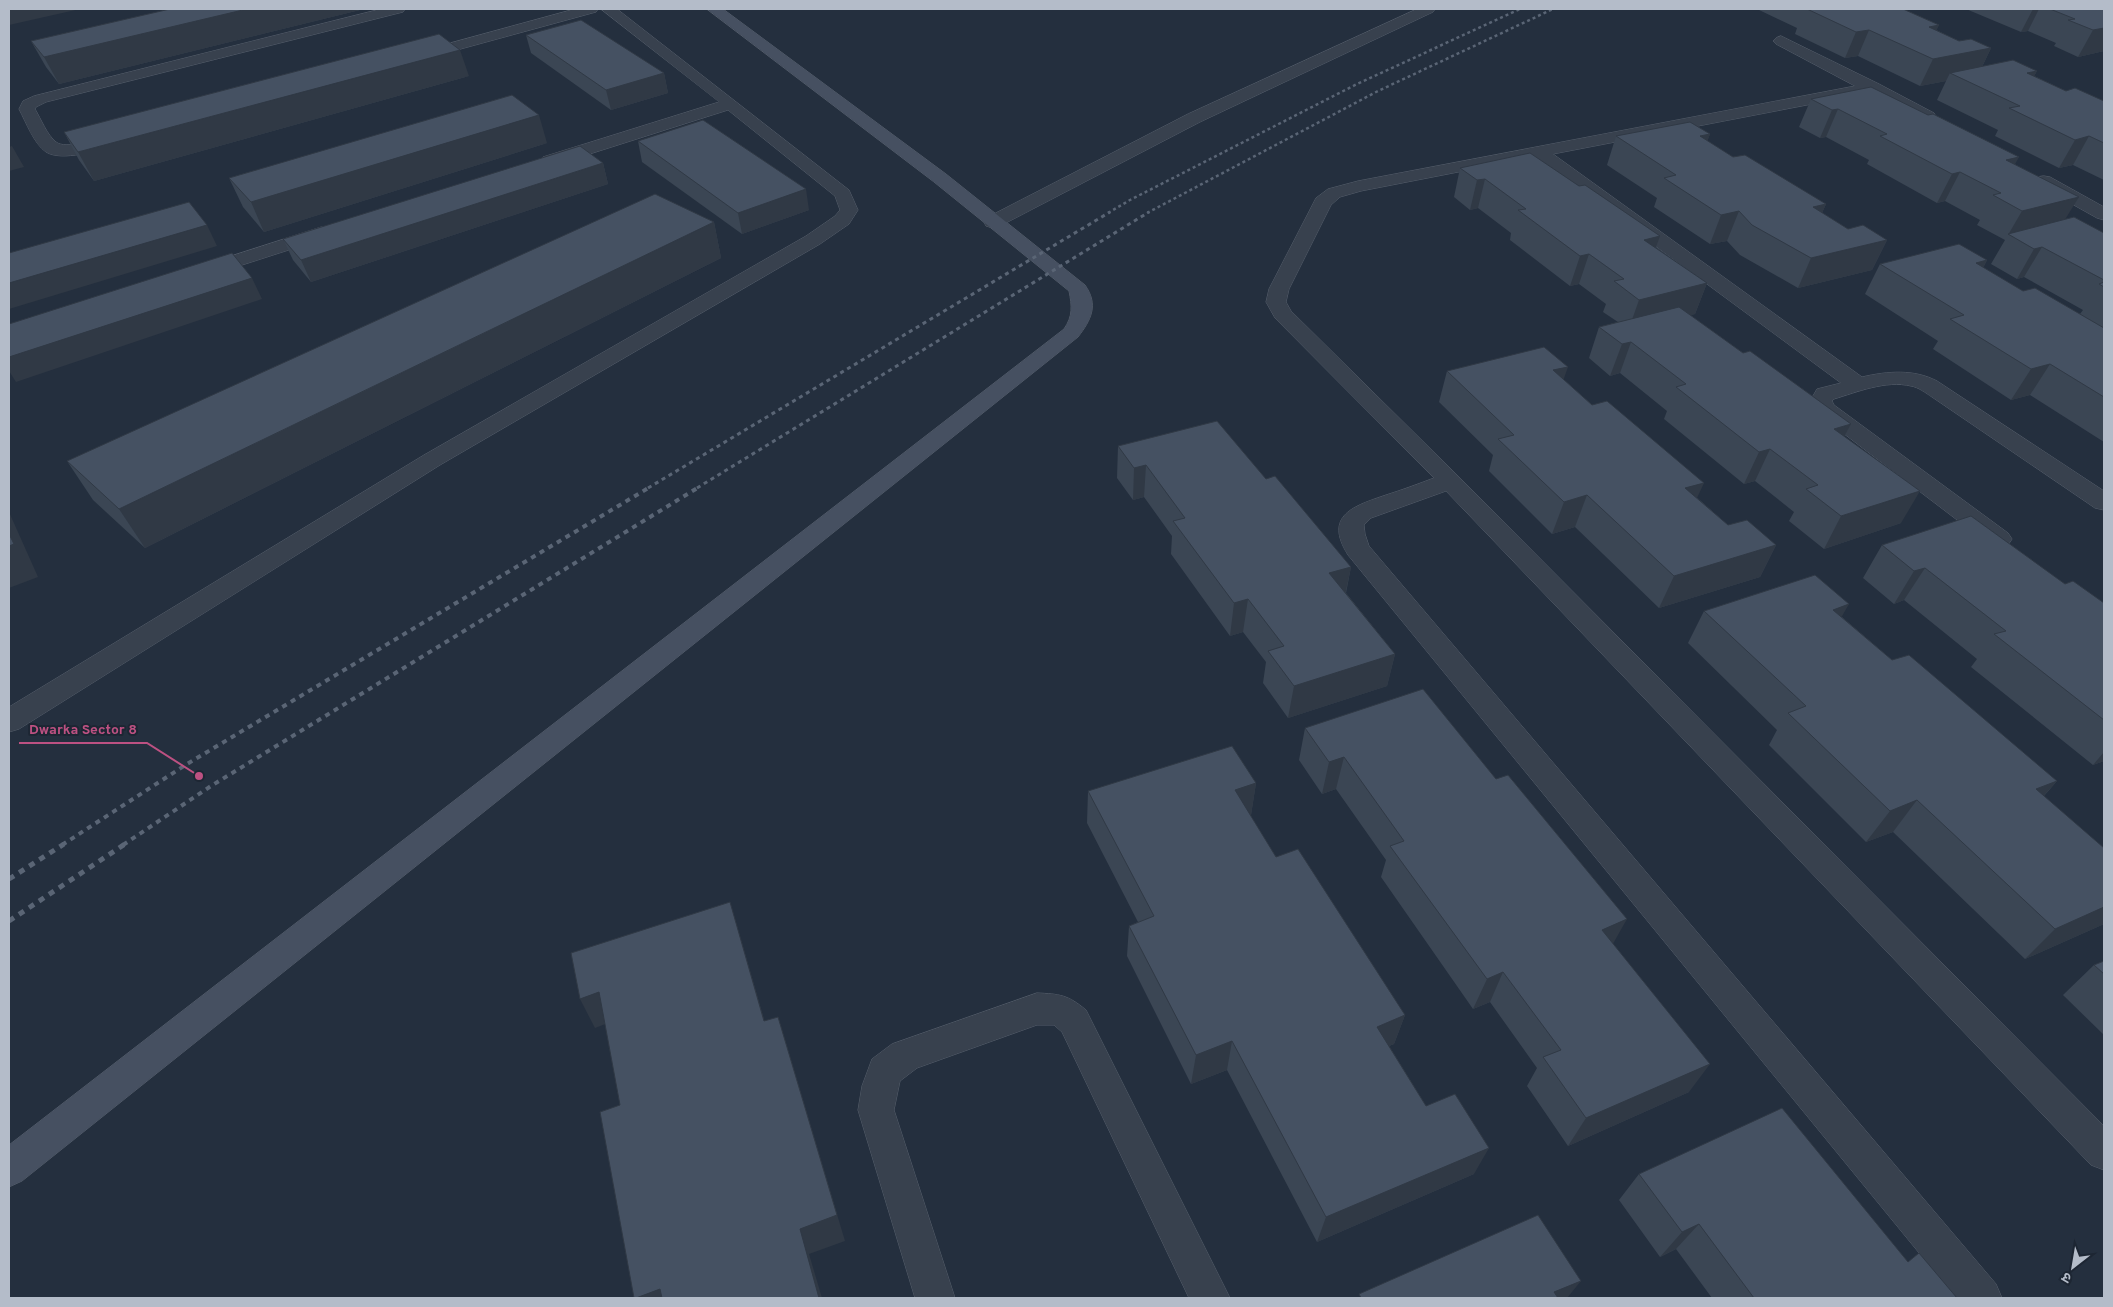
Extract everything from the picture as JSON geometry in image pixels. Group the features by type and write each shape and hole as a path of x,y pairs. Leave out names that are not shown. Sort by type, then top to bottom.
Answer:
{"street":[{"path":"9,1168 1071,333 1082,319 1082,305 1078,289 940,178 714,9"}],"lane":[{"path":"126,138 88,148 69,151 53,150 46,142 27,109 29,104 40,99 398,9"},
{"path":"401,62 591,9"},
{"path":"9,721 432,460 813,240 842,220 848,210 843,194 608,9"},
{"path":"993,222 1194,118 1428,9"},
{"path":"1781,41 1873,87 1941,125"},
{"path":"1873,87 1358,186 1334,193 1323,202 1279,289 1276,302 1282,314 1450,481 2104,1152"},
{"path":"532,167 731,104"},
{"path":"1539,152 1859,385"},
{"path":"2027,172 2104,214"},
{"path":"180,279 342,227"},
{"path":"2017,552 1826,409 1821,401 1825,394 1859,385 1898,378 1913,379 1927,384 2104,502"},
{"path":"1450,481 1362,512 1352,522 1352,534 1357,549 1982,1298"},
{"path":"935,1298 876,1110 880,1086 886,1071 905,1056 1037,1009 1061,1010 1074,1021 1210,1298"}],"building":[{"path":"170,9 247,9 44,57 31,41"},
{"path":"1807,9 1903,9 1939,25 1929,27 1959,41 1971,39 1991,48 1933,59 1869,30 1856,32"},
{"path":"2050,9 2104,9 2104,28 2093,30 2068,20 2075,19"},
{"path":"581,20 664,73 606,90 526,35"},
{"path":"439,34 460,50 78,152 64,132"},
{"path":"2013,60 2037,71 2027,73 2066,91 2075,88 2104,101 2104,143 2089,136 2075,140 2009,108 2020,106 1950,73"},
{"path":"1871,87 1928,115 1933,114 2019,157 2006,160 2079,197 2022,211 1993,195 2001,193 1960,172 1952,174 1880,136 1887,134 1838,109 1832,110 1811,99"},
{"path":"512,95 539,115 251,202 229,178"},
{"path":"703,120 806,189 738,213 638,141"},
{"path":"1690,122 1710,134 1700,136 1733,157 1745,155 1826,204 1813,207 1848,229 1863,225 1887,240 1811,258 1752,225 1739,211 1721,215 1664,178 1676,175 1616,136"},
{"path":"580,146 603,163 301,260 283,239"},
{"path":"1530,153 1579,186 1585,185 1660,236 1644,240 1707,283 1639,300 1614,281 1624,279 1589,254 1580,256 1518,210 1526,209 1485,179 1477,180 1460,168"},
{"path":"655,194 714,222 119,509 67,461"},
{"path":"189,202 207,225 9,283 9,253"},
{"path":"2074,217 2104,233 2104,280 2042,247 2034,249 2008,234"},
{"path":"1959,244 1987,260 1976,263 2023,291 2035,288 2104,328 2104,397 2050,364 2031,369 1950,319 1964,315 1880,264"},
{"path":"232,253 252,278 9,357 9,324"},
{"path":"1679,307 1743,353 1750,351 1851,424 1834,429 1920,491 1841,516 1806,489 1818,485 1770,449 1759,452 1676,387 1686,384 1631,342 1622,344 1599,327"},
{"path":"1544,347 1568,367 1553,370 1592,405 1607,401 1704,483 1685,488 1728,525 1747,520 1776,545 1674,576 1587,495 1564,502 1498,439 1514,435 1447,371"},
{"path":"1217,421 1266,479 1275,476 1351,567 1329,573 1395,654 1294,686 1268,651 1284,646 1248,599 1234,603 1173,521 1185,518 1146,465 1134,468 1118,446"},
{"path":"1971,516 2065,584 2073,581 2104,603 2104,720 1994,634 2006,631 1925,568 1914,571 1882,545"},
{"path":"9,534 14,544 9,546"},
{"path":"1815,575 1849,604 1833,610 1892,660 1909,655 2057,781 2036,789 2104,848 2104,907 2055,929 1917,800 1890,811 1788,713 1806,706 1704,611"},
{"path":"1423,689 1496,779 1508,775 1627,919 1602,930 1710,1064 1586,1118 1543,1057 1561,1050 1503,972 1487,979 1390,846 1404,841 1344,757 1329,762 1305,728"},
{"path":"1232,746 1256,783 1235,790 1276,857 1298,849 1405,1015 1377,1027 1426,1106 1455,1094 1489,1148 1326,1217 1232,1041 1196,1055 1129,926 1154,916 1088,791"},
{"path":"730,902 764,1021 778,1017 837,1215 800,1229 819,1298 662,1298 660,1289 634,1298 600,1112 620,1105 599,992 580,999 571,953"},
{"path":"2104,961 2104,974 2094,965"},
{"path":"1782,1108 1908,1262 1919,1253 1957,1298 1754,1298 1699,1224 1682,1232 1639,1174"},
{"path":"1538,1215 1581,1281 1554,1292 1558,1298 1361,1298 1359,1294"}],"railway":[{"path":"1108,213 1357,84 1520,9"},
{"path":"1147,213 1378,91 1553,9"},
{"path":"648,488 1110,212"},
{"path":"697,488 1149,212"},
{"path":"62,845 187,764 650,487"},
{"path":"123,845 211,786 699,487"},
{"path":"9,879 64,844"},
{"path":"9,921 125,844"}],"place":[{"name":"Dwarka Sector 8","path":"199,776"}]}
